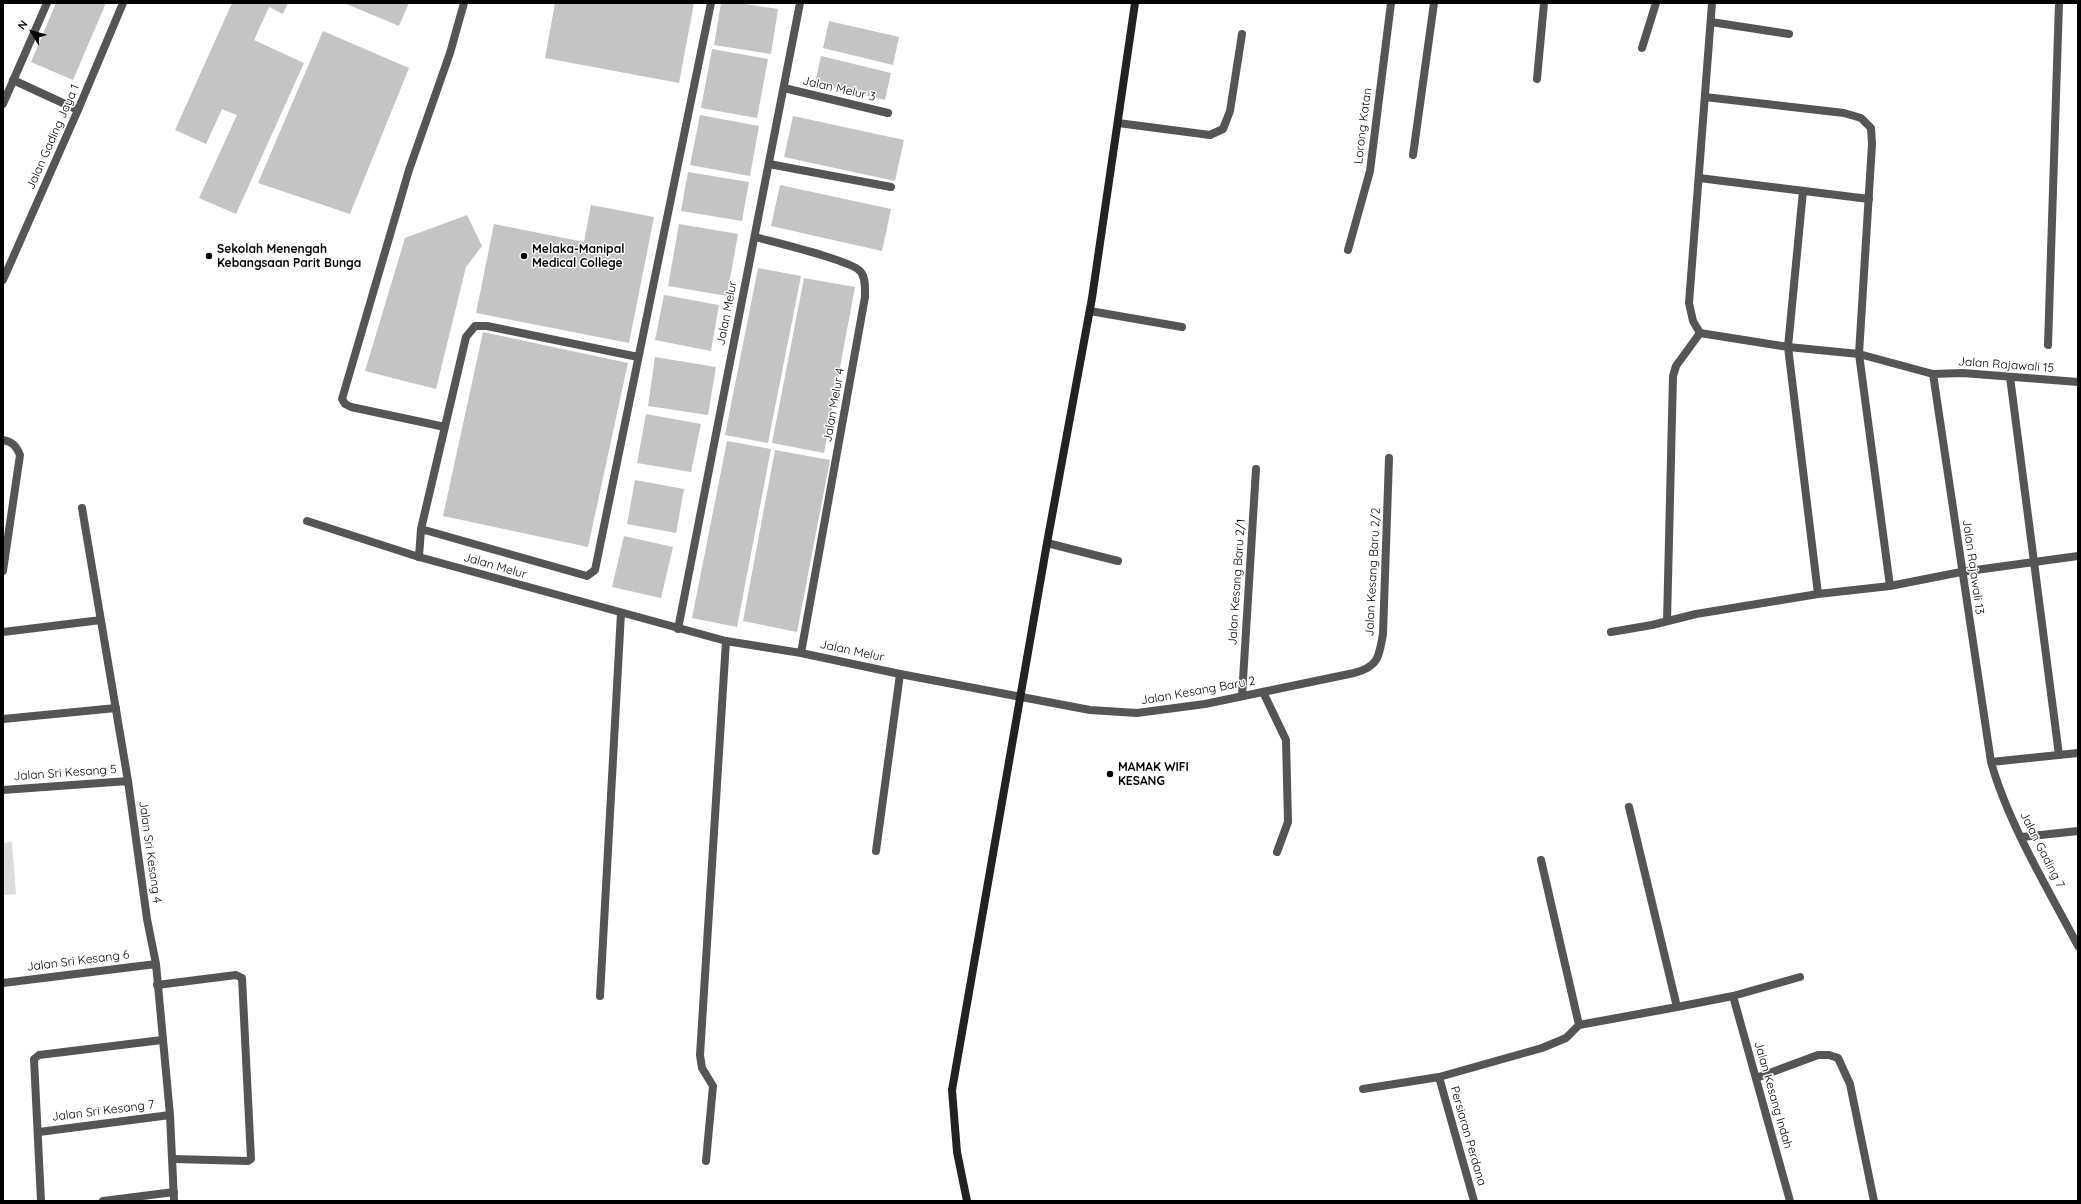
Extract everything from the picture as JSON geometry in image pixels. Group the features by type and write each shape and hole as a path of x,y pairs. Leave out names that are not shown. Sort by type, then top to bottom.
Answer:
{"street":[{"path":"3,104 47,3"},
{"name":"Jalan Gading Jaya 1","path":"3,280 6,268 78,110 123,3"},
{"path":"445,427 351,407 345,404 342,399 409,170 450,53 464,3"},
{"path":"421,529 588,576 595,570 638,357 669,216 711,3"},
{"name":"Jalan Melur","path":"678,628 800,3"},
{"path":"968,1201 957,1152 952,1090 1047,543 1090,311 1135,3"},
{"name":"Lorong Katan","path":"1348,250 1370,171 1391,3"},
{"path":"1413,155 1434,3"},
{"path":"1538,79 1544,3"},
{"path":"1642,48 1656,3"},
{"path":"1667,621 1673,376 1676,366 1700,333 1693,322 1689,303 1712,3"},
{"path":"2048,345 2059,3"},
{"path":"1711,22 1790,34"},
{"path":"1118,123 1210,135 1223,129 1230,111 1242,34"},
{"path":"13,80 78,110"},
{"name":"Jalan Melur 3","path":"784,88 888,113"},
{"path":"1705,97 1844,113 1861,118 1871,128 1872,138 1869,199 1859,354 1890,586"},
{"path":"769,164 891,187"},
{"path":"1699,178 1869,199"},
{"path":"1803,191 1788,347 1818,594"},
{"name":"Jalan Melur 4","path":"755,237 846,262 860,271 864,280 865,297 801,653"},
{"path":"1090,311 1182,327"},
{"path":"419,557 421,529 466,337 475,326 487,326 638,357"},
{"name":"Jalan Rajawali 15","path":"1700,333 1788,347 1859,354 1933,374 1963,373 2078,382"},
{"name":"Jalan Rajawali 13","path":"1933,374 1961,572 1991,762"},
{"path":"2010,377 2059,755"},
{"path":"3,440 11,441 20,455 3,571"},
{"name":"Jalan Kesang Baru 2/2","path":"1354,673 1366,670 1378,659 1383,634 1389,458"},
{"name":"Jalan Kesang Baru 2/1","path":"1242,696 1256,468"},
{"name":"Jalan Sri Kesang 4","path":"82,508 128,781 147,919 156,964 170,1114 174,1201"},
{"name":"Jalan Melur","path":"307,521 419,557 726,641 801,653 1020,698"},
{"path":"1047,543 1118,561"},
{"path":"1611,632 1696,614 1818,594 1890,586 1961,572 2078,556"},
{"path":"600,996 621,613"},
{"path":"3,632 101,620"},
{"path":"706,1161 713,1086 702,1068 700,1055 726,641"},
{"name":"Jalan Kesang Baru 2","path":"1020,698 1090,710 1137,714 1205,704 1354,673"},
{"path":"876,851 900,674"},
{"path":"1264,692 1286,740 1288,822 1277,852"},
{"path":"3,719 116,708"},
{"path":"1991,762 2078,753"},
{"name":"Jalan Gading 7","path":"1991,762 1997,786 2078,946"},
{"name":"Jalan Sri Kesang 5","path":"3,790 128,781"},
{"path":"1629,807 1677,1007"},
{"path":"2022,837 2078,831"},
{"path":"1541,860 1579,1025"},
{"name":"Jalan Sri Kesang 6","path":"3,983 156,964"},
{"path":"157,986 236,974 242,978 251,1159 248,1161 173,1159"},
{"path":"1362,1089 1439,1077 1542,1048 1566,1038 1579,1025 1733,996 1800,977"},
{"name":"Jalan Kesang Indah","path":"1733,996 1790,1201"},
{"path":"41,1201 39,1132 33,1062 36,1057 162,1040"},
{"path":"1756,1078 1818,1055 1829,1055 1838,1058 1850,1084 1874,1201"},
{"name":"Persiaran Perdana","path":"1439,1077 1474,1201"},
{"name":"Jalan Sri Kesang 7","path":"39,1132 170,1114"},
{"path":"103,1201 174,1192"}],"shaded area":[{"path":"12,842 16,894 3,895 3,843"}],"building":[{"path":"56,3 106,3 73,80 31,62"},
{"path":"232,3 288,3 283,14 269,7 254,40 304,63 236,214 199,198 237,115 222,109 206,144 175,130"},
{"path":"344,3 409,3 399,26"},
{"path":"555,3 694,3 679,83 545,58"},
{"path":"721,3 739,3 778,9 771,54 714,45"},
{"path":"829,21 899,37 893,65 823,48"},
{"path":"323,31 409,68 350,214 258,183"},
{"path":"712,49 768,59 757,118 701,108"},
{"path":"821,56 891,73 885,100 815,83"},
{"path":"700,115 759,126 750,176 690,165"},
{"path":"793,116 904,140 895,181 784,157"},
{"path":"688,172 749,182 742,221 681,211"},
{"path":"780,185 891,209 882,251 771,226"},
{"path":"591,205 654,217 629,343 476,313 494,224 584,242"},
{"path":"467,215 482,246 466,267 436,389 365,371 405,238"},
{"path":"679,224 738,234 727,296 668,286"},
{"path":"758,268 801,276 768,443 725,435"},
{"path":"804,278 855,287 824,453 772,443"},
{"path":"664,295 719,305 711,351 655,340"},
{"path":"483,332 628,363 588,547 443,516"},
{"path":"655,357 716,367 708,415 648,406"},
{"path":"646,414 701,424 691,472 637,463"},
{"path":"727,441 771,449 737,627 692,618"},
{"path":"775,450 830,460 797,632 743,621"},
{"path":"635,480 684,489 676,533 627,524"},
{"path":"624,536 673,547 661,598 612,587"}],"place":[{"name":"Sekolah Menengah Kebangsaan Parit Bunga","path":"209,256"},
{"name":"Melaka-Manipal Medical College","path":"524,256"},
{"name":"MAMAK WIFI KESANG","path":"1110,774"}]}
